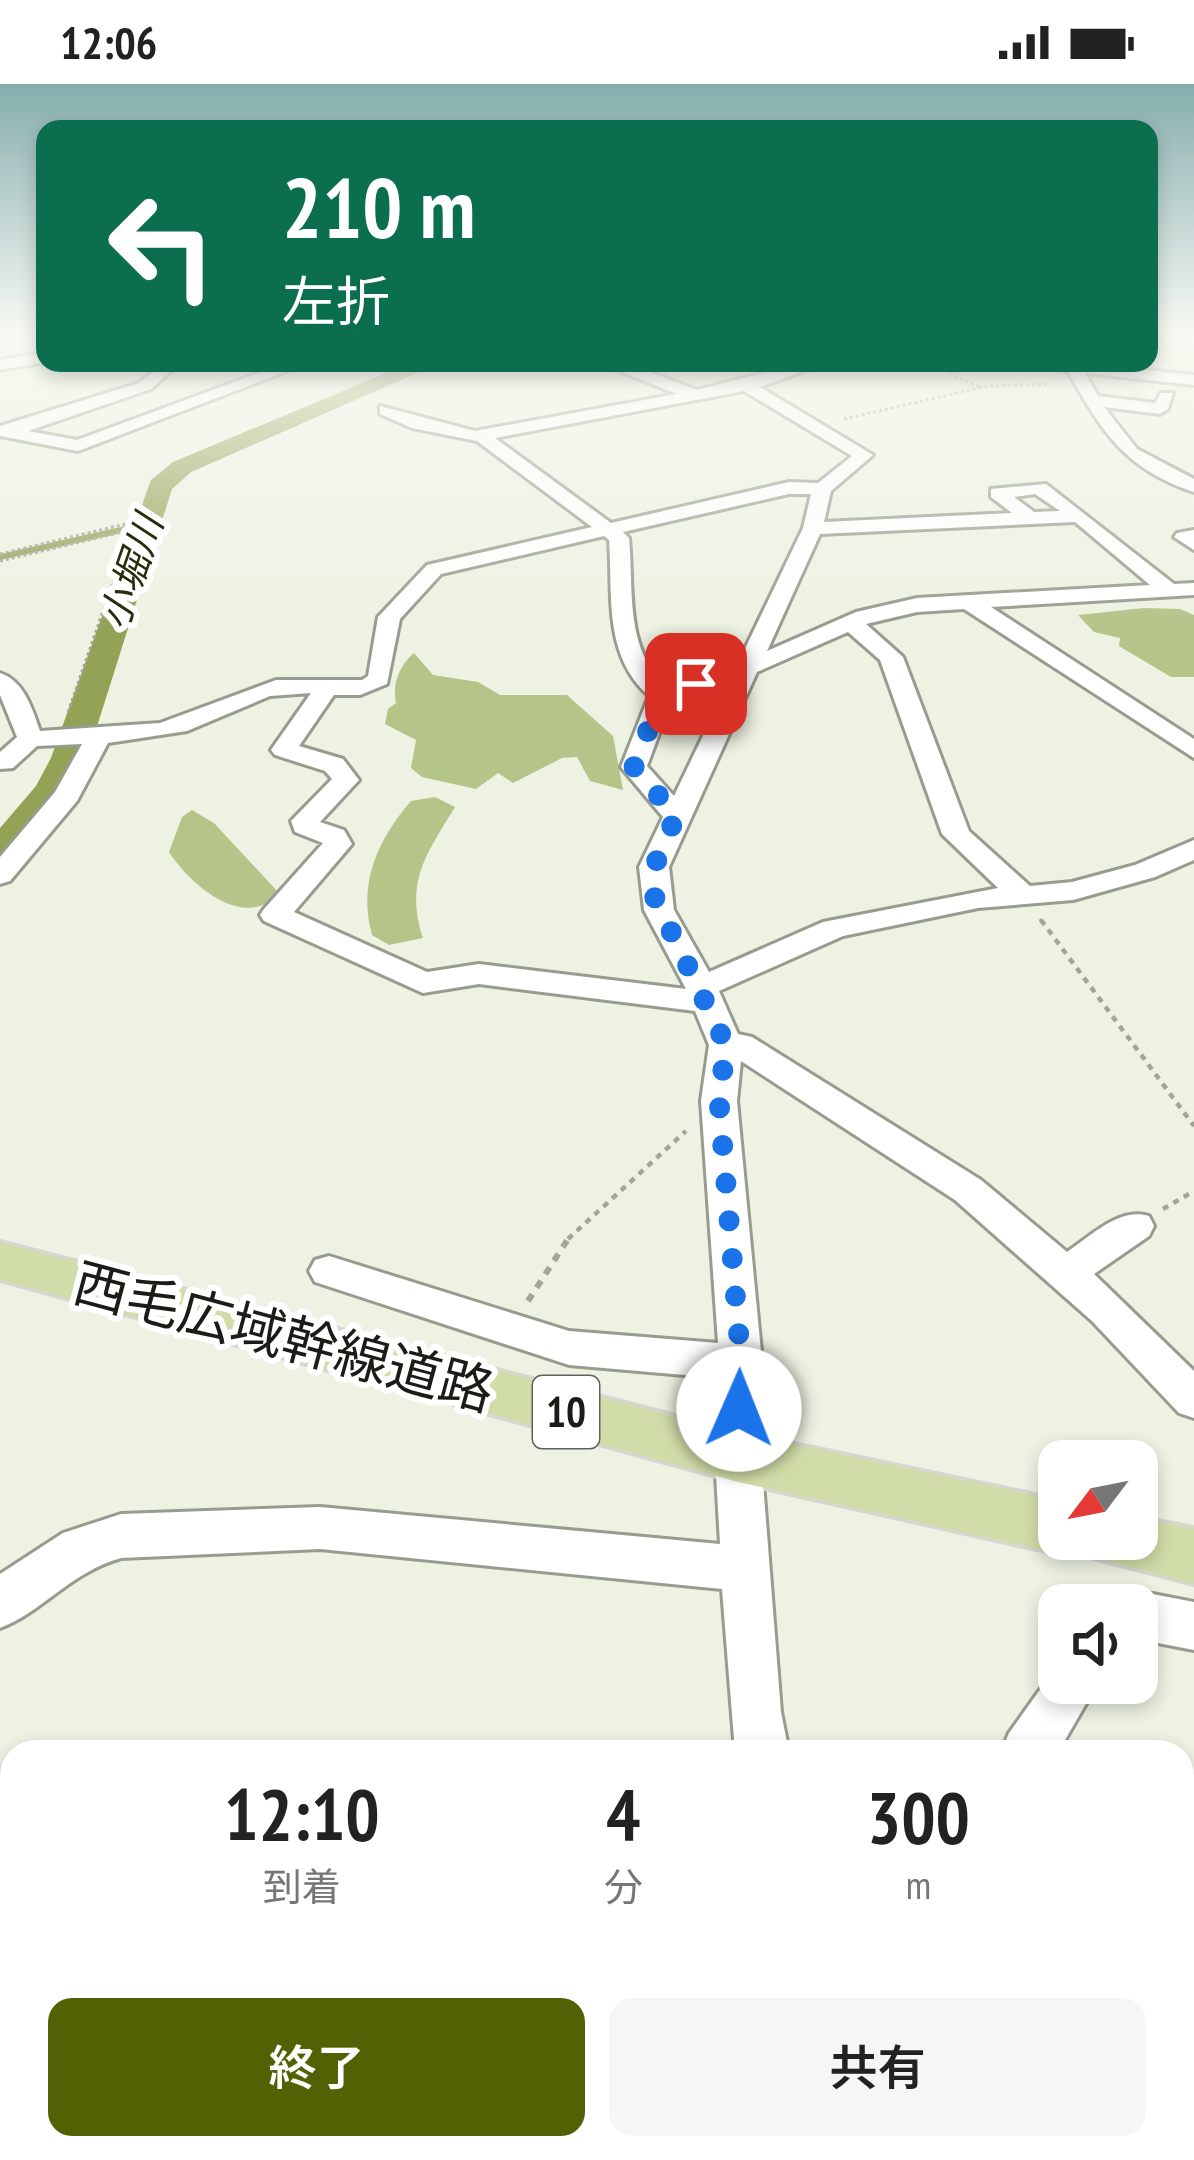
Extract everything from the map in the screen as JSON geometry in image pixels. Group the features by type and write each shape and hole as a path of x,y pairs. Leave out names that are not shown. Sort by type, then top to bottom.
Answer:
{"main road":[{"name":"西毛広域幹線道路","path":"0,1261 738,1457 1038,1522"},
{"path":"1158,1548 1194,1556"}],"street":[{"path":"4,433 78,446 121,430"},
{"path":"451,430 479,435 507,430"},
{"path":"761,1740 738,1457 741,1362 719,1101 726,1045 654,896 654,867 813,528 823,489 863,452 824,430"},
{"path":"1115,430 1132,453 1194,486"},
{"path":"479,435 619,538 623,643 644,682 662,694"},
{"path":"4,762 30,740 172,728 282,686 373,686 379,679 388,617 407,604 425,574 789,488 823,489"},
{"path":"1031,519 998,493 1039,488 1182,590"},
{"path":"813,528 1080,516"},
{"path":"662,694 742,677 851,622 905,608 964,600 1182,590"},
{"path":"964,600 1194,750"},
{"path":"851,622 891,657 956,834 1023,895"},
{"path":"0,680 22,712 30,740"},
{"path":"328,684 284,750 334,765 346,780 305,821 305,826 334,836 338,844 274,915 423,983 479,974 704,994 834,929 1106,884 1194,849"},
{"path":"662,694 634,767 676,816"},
{"path":"0,875 68,795 95,734"},
{"path":"726,1045 740,1045 968,1190 1107,1309 1194,1400"},
{"path":"1065,1273 1135,1226"},
{"path":"329,1270 568,1348 741,1362"},
{"path":"0,1605 28,1580 80,1548 121,1537 320,1528 746,1569"},
{"path":"1158,1619 1194,1625"},
{"path":"1036,1740 1059,1704"}],"path":[{"path":"0,554 134,523 61,736"},
{"path":"0,561 135,529"},
{"path":"1023,895 1194,1126"},
{"path":"508,1331 575,1228 719,1101"}],"green space":[{"path":"1180,609 1194,615 1194,677 1171,677 1119,646 1120,638 1094,632 1078,615"},
{"path":"414,653 433,675 478,682 500,695 567,695 613,736 623,790 590,781 577,757 562,758 513,783 498,773 476,789 422,777 411,768 416,740 385,724 388,709 396,703 398,676"},
{"path":"435,797 455,807 421,869 416,900 423,938 389,945 372,935 369,880 380,847 411,801"},
{"path":"192,810 214,823 279,893 265,904 235,906 190,878 169,852 182,817"}],"waterway":[{"name":"小堀川","path":"0,854 53,790 69,758 160,486 182,467 270,430"},
{"path":"0,557 148,524"}],"route":[{"path":"696,684 662,694 634,767 676,816 654,867 654,896 726,1045 719,1101 741,1362 739,1409"}]}
